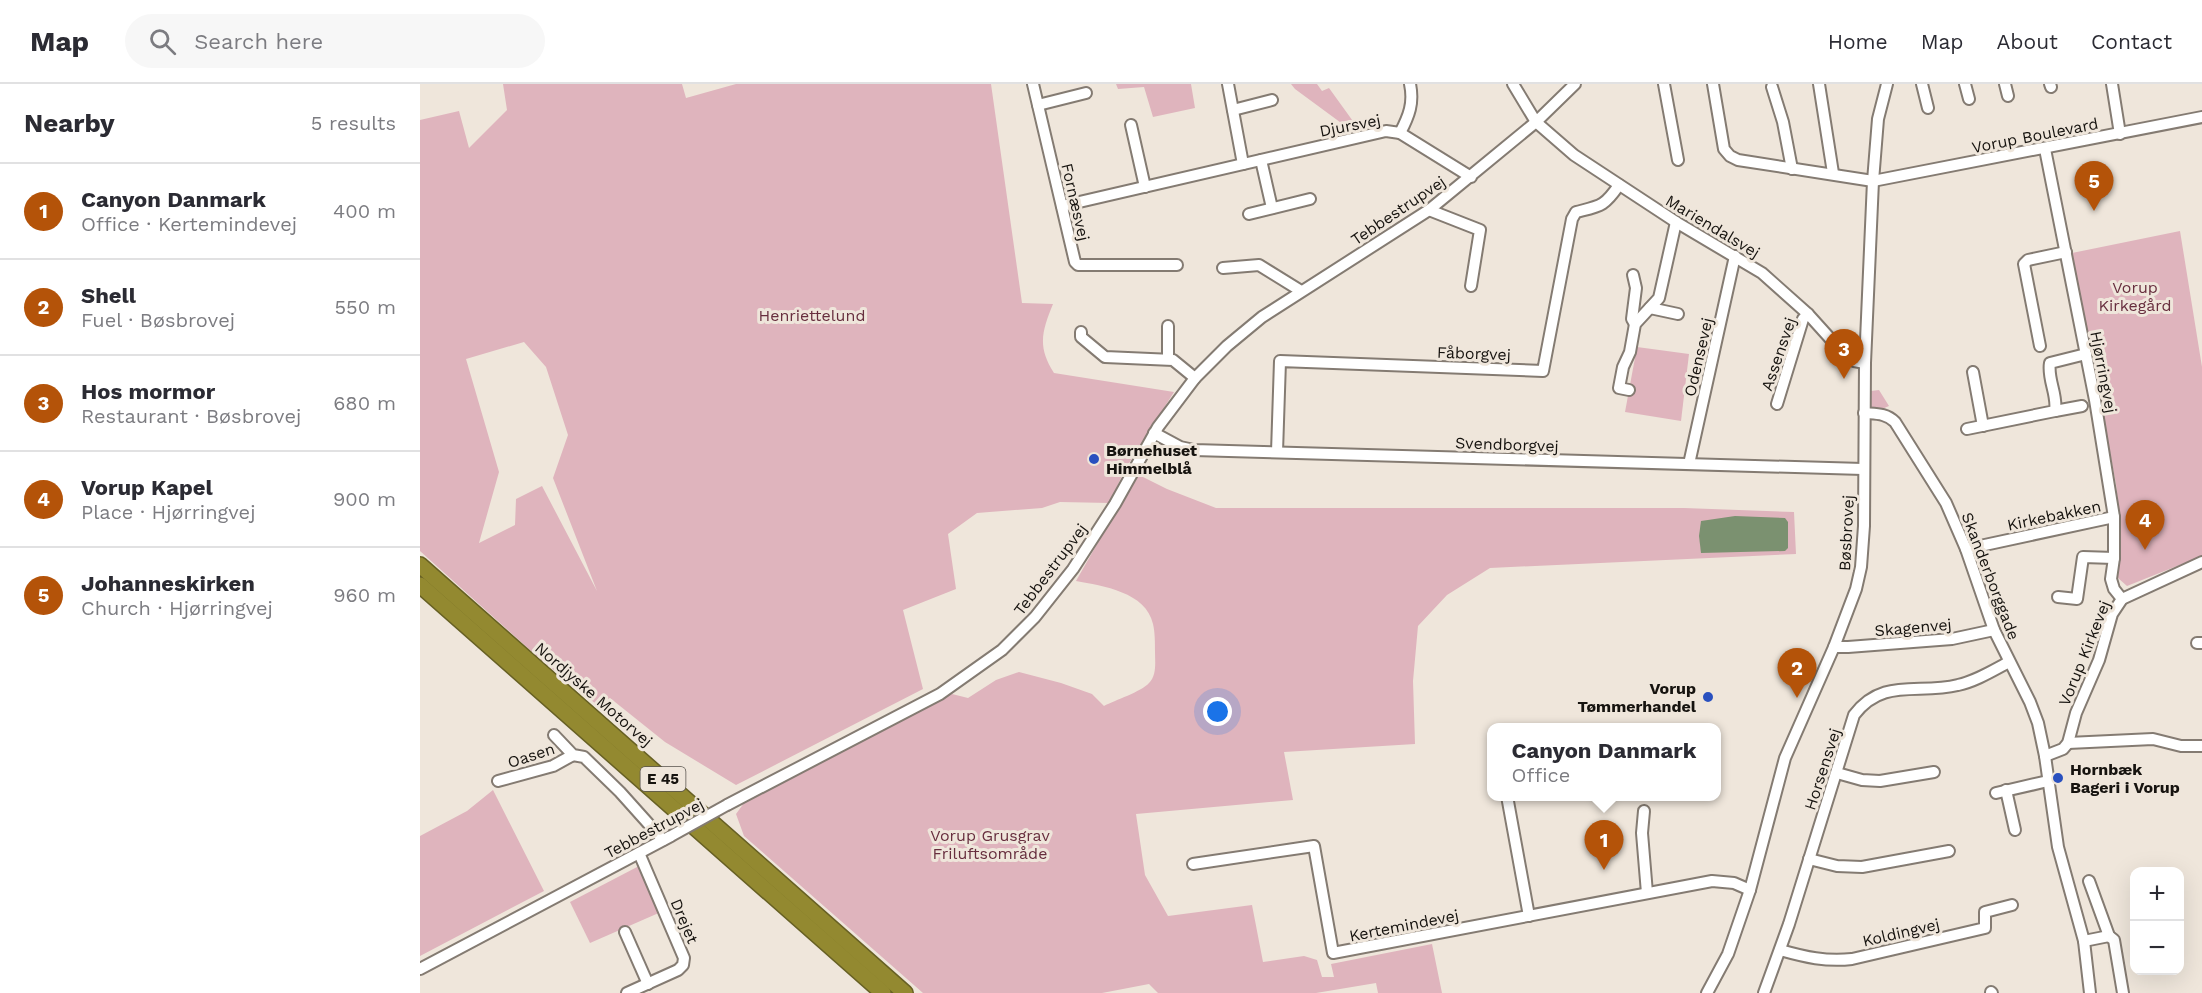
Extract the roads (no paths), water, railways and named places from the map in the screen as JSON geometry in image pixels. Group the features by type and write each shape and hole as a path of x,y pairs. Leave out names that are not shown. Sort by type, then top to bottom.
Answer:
{"highway":[{"name":"Nordjyske Motorvej","path":"420,565 906,993"},
{"name":"Nordjyske Motorvej","path":"420,585 883,993"}],"street":[{"name":"Fornæsvej","path":"1033,84 1075,262 1078,265 1177,266"},
{"path":"1228,84 1244,164"},
{"path":"1400,133 1410,115 1412,99 1410,84"},
{"name":"Mariendalsvej","path":"1513,84 1536,122 1574,155 1676,222 1762,273 1808,314 1845,355 1854,361 1865,363"},
{"path":"1664,84 1678,160"},
{"path":"1713,84 1724,149 1730,156 1738,160 1873,181"},
{"path":"1819,84 1833,173"},
{"name":"Bøsbrovej","path":"1707,993 1728,954 1750,890 1785,758 1834,647 1856,589 1861,567 1864,526 1865,363 1873,181 1878,119 1887,84"},
{"path":"1922,84 1928,108"},
{"path":"1965,84 1969,99"},
{"path":"2005,84 2008,96"},
{"path":"2112,84 2120,134"},
{"name":"Tebbestrupvej","path":"420,969 940,694 1002,650 1035,617 1073,568 1115,504 1154,433 1196,378 1249,327 1301,291 1430,210 1536,122 1571,86"},
{"path":"1772,87 1783,122 1792,169"},
{"path":"1038,105 1086,93"},
{"path":"1233,110 1272,100"},
{"name":"Vorup Boulevard","path":"1873,181 2202,117"},
{"path":"1131,125 1145,187"},
{"name":"Djursvej","path":"1062,206 1379,132 1400,133 1471,177"},
{"name":"Hjørringvej","path":"2045,149 2086,354 2114,518 2114,558 2111,579 2114,589 2122,599"},
{"path":"1261,160 1272,208"},
{"name":"Fåborgvej","path":"1276,452 1280,361 1543,371 1572,219 1576,212 1599,208 1608,201 1619,185"},
{"path":"1249,214 1310,199"},
{"path":"1430,210 1480,230 1471,286"},
{"path":"1629,390 1619,388 1623,367 1630,352 1635,324 1659,298 1676,222"},
{"path":"2040,346 2024,264 2028,260 2066,252"},
{"name":"Odensevej","path":"1689,464 1735,256"},
{"path":"1223,268 1259,265 1301,291"},
{"path":"1633,275 1636,288 1632,319 1635,324"},
{"path":"1635,298 1678,314"},
{"name":"Assensvej","path":"1777,404 1803,319 1808,314"},
{"path":"1167,326 1168,360"},
{"path":"1081,332 1081,337 1093,340 1105,357 1173,360 1196,378"},
{"path":"2055,411 2050,363 2086,354"},
{"path":"1973,372 1983,426"},
{"path":"1967,429 2082,406"},
{"name":"Skanderborggade","path":"1864,413 1882,414 1895,422 1946,503 1966,549 1994,630 2034,712 2045,756 2058,847 2084,941 2090,993"},
{"name":"Svendborgvej","path":"1154,433 1180,447 1194,450 1863,469"},
{"name":"Kirkebakken","path":"1966,549 2114,518"},
{"path":"2058,597 2077,599 2083,557 2114,558"},
{"name":"Vorup Kirkevej","path":"2068,743 2076,714 2099,660 2112,614 2122,599 2137,590 2202,562"},
{"name":"Skagenvej","path":"1834,647 1952,639 1994,630"},
{"name":"Horsensvej","path":"1764,993 1780,950 1854,715 1864,702 1879,693 1891,690 1955,686 1974,681 2009,662"},
{"name":"Oasen","path":"554,735 573,755 584,757 667,838"},
{"path":"2045,756 2063,749 2068,743 2153,740 2181,746 2202,746"},
{"name":"Oasen","path":"498,781 553,766 573,755"},
{"path":"1837,773 1862,780 1880,781 1934,772"},
{"path":"2015,830 2001,792 2048,781"},
{"path":"1508,801 1529,916"},
{"path":"1644,812 1642,833 1647,893"},
{"name":"Kertemindevej","path":"1193,864 1314,846 1334,953 1712,881 1734,883 1750,890"},
{"path":"1809,859 1837,866 1862,867 1949,851"},
{"name":"Drejet","path":"627,993 678,970 683,965 684,958 639,853"},
{"path":"2089,881 2109,936 2114,940 2123,993"},
{"name":"Koldingvej","path":"1780,950 1809,958 1832,961 1852,959 1985,928 1985,912 2012,905"},
{"path":"625,932 648,984"},
{"path":"2084,941 2109,936"}],"place":[{"name":"Johanneskirken","path":"2094,211"},
{"name":"Hos mormor","path":"1844,379"},
{"name":"Børnehuset Himmelblå","path":"1094,459"},
{"name":"Vorup Kapel","path":"2145,550"},
{"name":"Vorup Tømmerhandel","path":"1708,697"},
{"name":"Shell","path":"1797,698"},
{"name":"Hornbæk Bageri i Vorup","path":"2058,778"},
{"name":"Canyon Danmark","path":"1604,870"}],"park label":[{"name":"Vorup Kirkegård","path":"2135,296"},
{"name":"Henriettelund","path":"812,315"},
{"name":"Vorup Grusgrav Friluftsområde","path":"990,844"}]}
